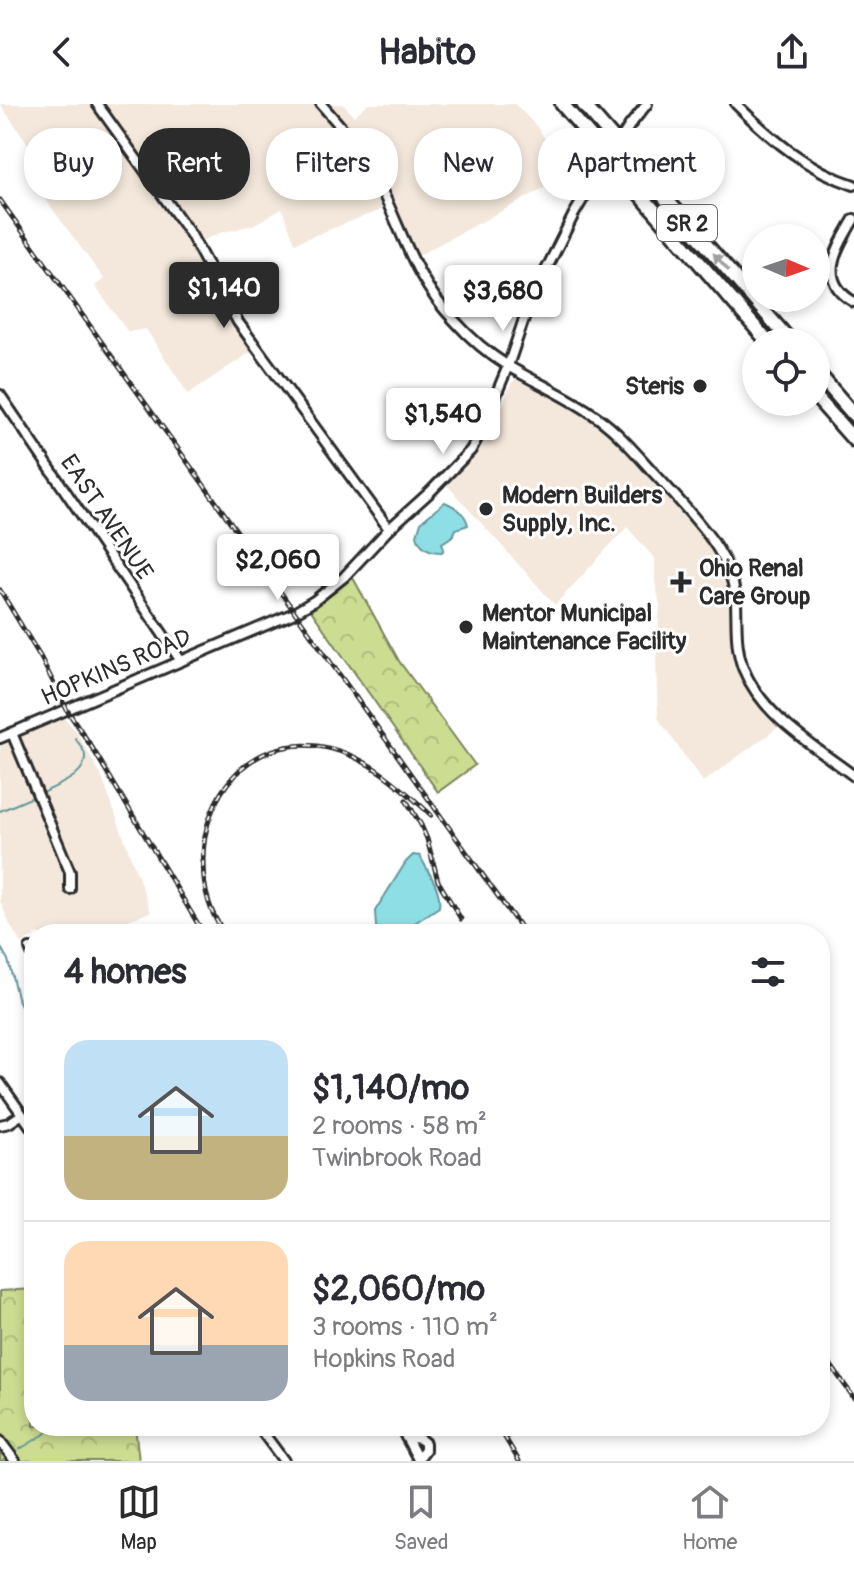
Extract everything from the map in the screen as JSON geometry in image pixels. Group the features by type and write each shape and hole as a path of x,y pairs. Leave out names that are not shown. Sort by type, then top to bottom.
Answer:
{"highway":[{"name":"SR 2","path":"562,104 757,328"},
{"name":"SR 2","path":"583,104 779,328"},
{"path":"830,387 854,415"},
{"path":"830,413 854,440"}],"street":[{"path":"97,104 191,235 238,322 389,529"},
{"path":"321,104 355,144 372,171 412,263 433,297 452,319 480,346 508,366 561,393 599,419 629,445 703,529 721,553 731,577 736,602 736,640 742,665 751,683 772,713 854,776"},
{"name":"HOPKINS ROAD","path":"0,738 292,614 344,577 471,450 508,366 525,316 574,214 630,125 647,104"},
{"path":"736,104 760,127 805,161 831,177 854,185"},
{"path":"854,219 832,267 836,285 854,302"},
{"name":"EAST AVENUE","path":"0,395 181,661"},
{"path":"12,733 70,872 70,889"},
{"path":"0,1083 24,1114"},
{"path":"0,1125 24,1119"},
{"path":"265,1436 284,1461"},
{"path":"406,1437 425,1443 425,1450 418,1460 406,1437"},
{"path":"0,1441 15,1461"}],"shaded area":[{"path":"0,104 343,104 354,116 368,104 515,104 538,128 538,192 419,255 411,245 393,205 295,243 282,209 253,225 220,233 192,245 213,289 252,351 188,394 146,329 128,332 95,286 104,279 46,200 122,200 122,128 24,128 24,138"},
{"path":"514,380 520,380 591,418 608,431 695,524 717,554 730,595 731,632 737,665 756,700 780,726 703,782 658,718 656,661 660,605 655,582 655,559 627,527 555,605 446,484 480,449"},
{"path":"64,717 101,775 151,912 117,924 24,924 24,942 21,943 0,901 0,744"}],"green space":[{"path":"352,576 399,661 475,765 438,792 310,609"},
{"path":"24,1290 24,1436 136,1436 139,1461 0,1461 0,1291"}],"water":[{"path":"445,502 460,511 468,525 456,529 453,536 442,543 442,552 433,551 423,546 417,535 421,522"},
{"path":"413,855 420,856 434,881 439,907 413,924 376,924 375,911"}],"waterway":[{"path":"45,792 81,769 85,754 75,738"},
{"path":"0,811 33,797"},
{"path":"0,946 8,960 17,997 24,1011"},
{"path":"20,1449 41,1436"}],"railway":[{"path":"0,200 518,924"},
{"path":"0,590 41,658 67,710 198,924"},
{"path":"220,924 211,908 204,880 205,836 211,814 234,776 251,761 270,751 292,746 317,746 350,755 379,772 431,815"},
{"path":"406,800 427,839 438,881 461,919"},
{"path":"830,1364 854,1398"},
{"path":"504,1436 519,1461"}],"place":[{"name":"Steris","path":"700,386"},
{"name":"Modern Builders Supply, Inc.","path":"486,509"},
{"name":"Ohio Renal Care Group","path":"681,582"},
{"name":"Mentor Municipal Maintenance Facility","path":"466,627"}]}
